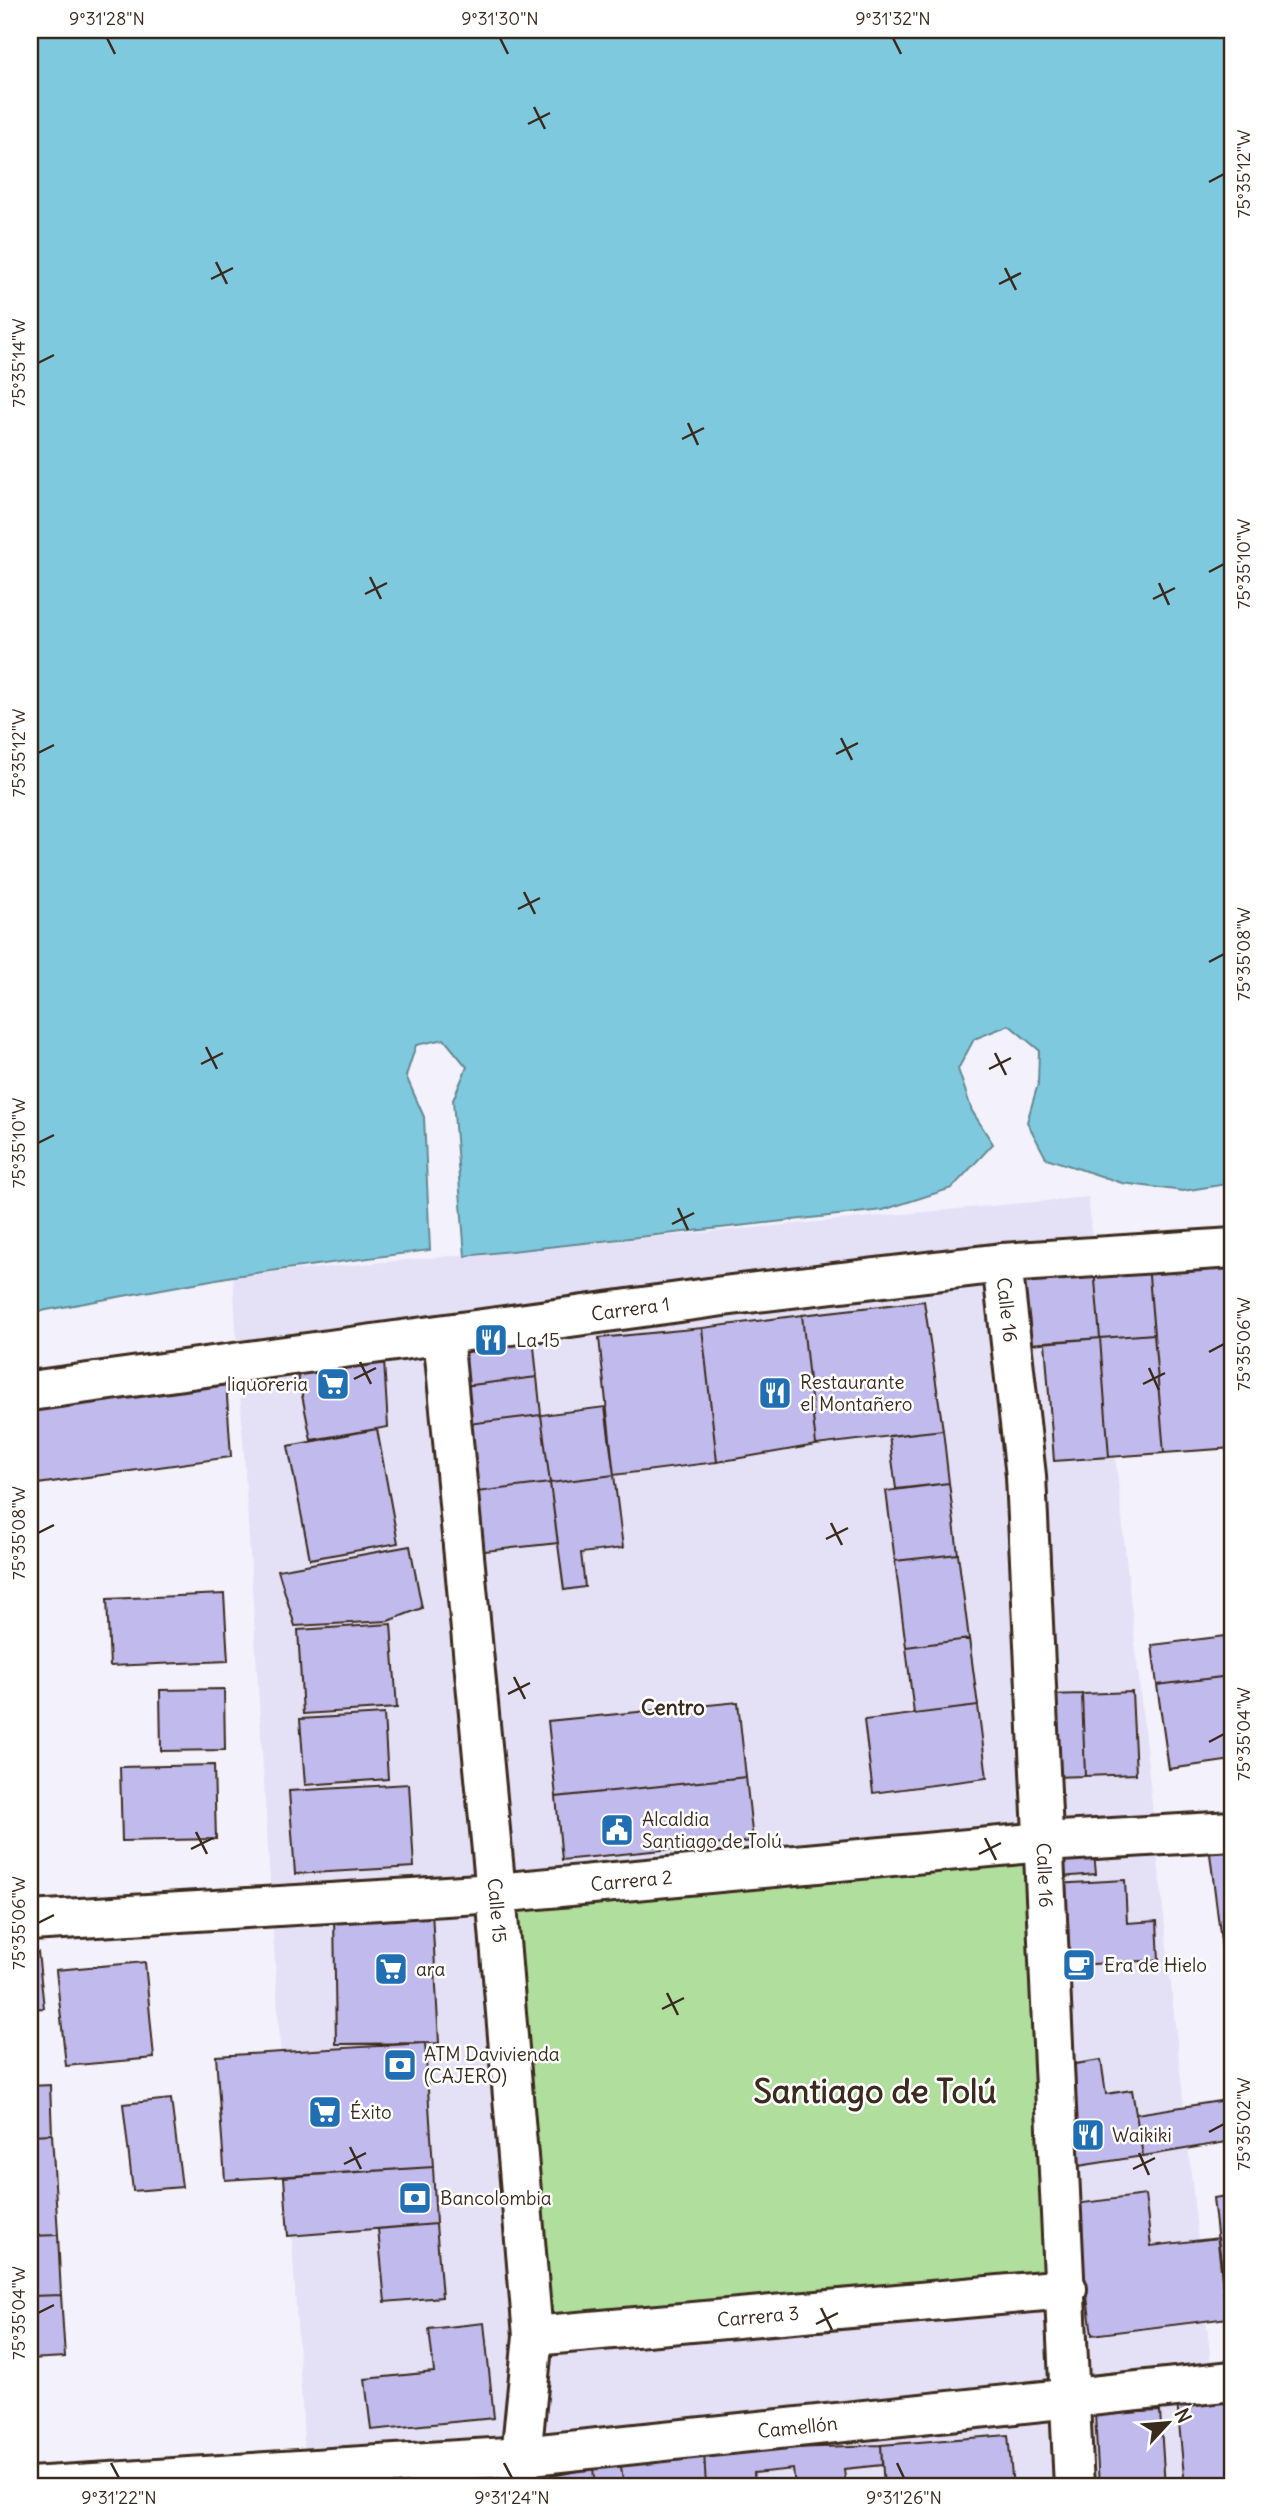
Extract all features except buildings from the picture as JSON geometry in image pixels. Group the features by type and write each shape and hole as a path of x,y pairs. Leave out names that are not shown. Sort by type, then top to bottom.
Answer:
{"street":[{"name":"Carrera 1","path":"30,1391 723,1296 1002,1263 1233,1248"},
{"name":"Calle 16","path":"1002,1263 1026,1476 1074,2487"},
{"name":"Calle 15","path":"443,1335 496,1893 533,2336 520,2472"},
{"name":"Carrera 2","path":"30,1921 496,1893 1043,1842 1233,1831"},
{"name":"Carrera 3","path":"533,2336 1066,2288"},
{"path":"1071,2396 1233,2381"},
{"name":"Camellón","path":"520,2472 1071,2396"},
{"path":"30,2487 520,2472"}],"shaded area":[{"path":"1088,1197 1224,2487 307,2487 233,1276"}],"green space":[{"path":"1043,1842 1067,2289 533,2336 496,1893"}],"water":[{"path":"30,30 1233,30 1233,1183 1183,1191 1122,1183 1046,1158 1027,1122 1038,1084 1039,1050 1009,1025 974,1039 958,1069 972,1111 993,1144 952,1188 883,1210 465,1256 453,1100 467,1067 444,1039 416,1045 406,1076 424,1117 430,1250 233,1276 30,1313"}],"place":[{"name":"La 15","path":"491,1340"},
{"name":"liquoreria","path":"333,1384"},
{"name":"Restaurante el Montañero","path":"775,1393"},
{"name":"Alcaldia Santiago de Tolú","path":"617,1830"},
{"name":"Era de Hielo","path":"1079,1965"},
{"name":"ara","path":"391,1969"},
{"name":"ATM Davivienda (CAJERO)","path":"400,2065"},
{"name":"Éxito","path":"325,2112"},
{"name":"Waikiki","path":"1088,2135"},
{"name":"Bancolombia","path":"415,2198"}],"district":[{"name":"Centro","path":"673,1708"},
{"name":"Santiago de Tolú","path":"875,2091"}]}
